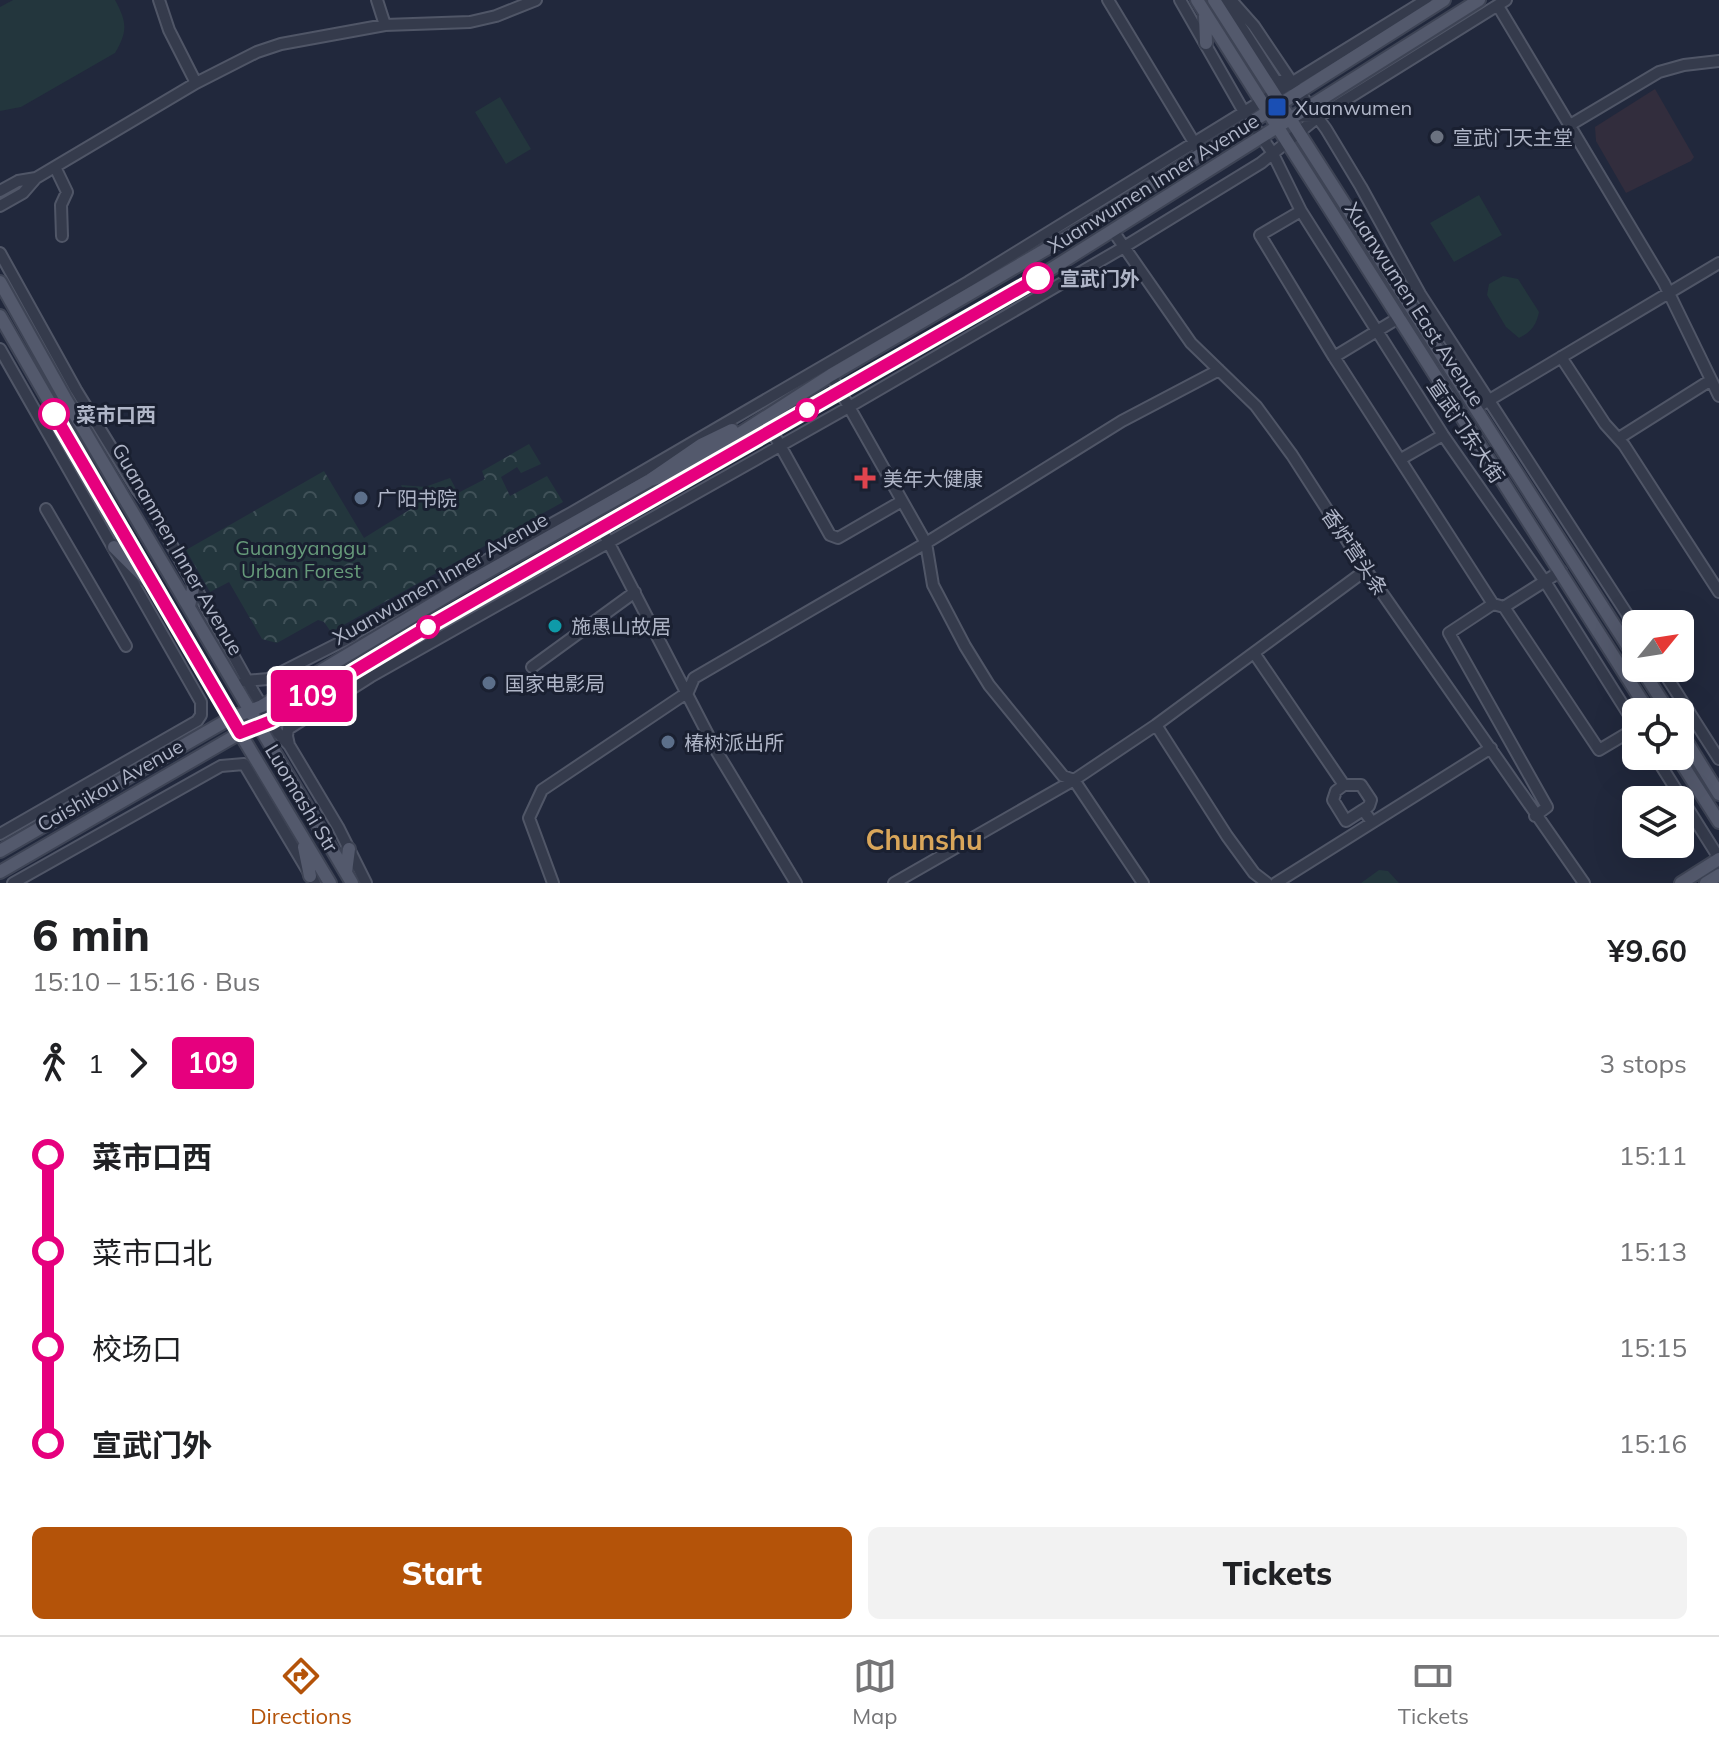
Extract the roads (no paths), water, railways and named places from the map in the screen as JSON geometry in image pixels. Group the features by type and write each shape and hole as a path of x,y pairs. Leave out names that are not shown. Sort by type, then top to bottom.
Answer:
{"main road":[{"path":"1197,0 1400,317"},
{"name":"Xuanwumen East Avenue","path":"1214,0 1622,637"},
{"name":"Xuanwumen Inner Avenue","path":"0,851 231,718 256,708 650,480 711,452 831,375 1108,213 1198,150 1252,124 1276,93 1295,86 1444,0"},
{"path":"1314,112 1479,0"},
{"path":"1205,13 1206,43"},
{"name":"Xuanwumen Inner Avenue","path":"265,723 1037,278 1292,118 1314,112"},
{"name":"Guananmen Inner Avenue","path":"0,282 232,681 265,723 349,878"},
{"path":"1408,302 1420,294"},
{"name":"Guananmen Inner Avenue","path":"0,316 240,733"},
{"name":"Xuanwumen East Avenue","path":"1400,317 1641,698"},
{"path":"114,547 159,592"},
{"path":"189,606 194,584"},
{"name":"Caishikou Avenue","path":"0,872 240,733 265,723"},
{"name":"Luomashi Str","path":"240,733 330,883"},
{"path":"1694,754 1719,794"},
{"path":"244,764 264,772"},
{"path":"1686,770 1719,822"},
{"path":"302,836 312,879"},
{"path":"349,849 349,878"},
{"path":"1681,883 1719,859"},
{"path":"1706,883 1719,875"}],"street":[{"path":"159,0 169,30 196,83"},
{"path":"377,0 385,25"},
{"path":"0,206 23,193 36,178 196,83 257,52 281,44 385,25 470,22 496,16 536,0"},
{"path":"1108,0 1198,150"},
{"name":"宣武门东大街","path":"1180,0 1244,112 1272,152 1301,211 1443,435 1546,583 1622,705"},
{"path":"1224,0 1276,93 1295,86 1426,0"},
{"path":"1231,0 1254,26 1314,112 1361,187 1420,294 1625,610"},
{"path":"288,729 370,677 609,544 1124,247 1261,163 1314,112 1502,3 1669,294 1719,396"},
{"path":"1441,23 1462,27"},
{"path":"1570,125 1659,72 1719,61"},
{"path":"232,681 268,679 348,637 729,422 1198,150 1244,112 1264,107"},
{"path":"55,167 67,192 61,205 62,236"},
{"path":"0,191 18,181 36,178"},
{"path":"1301,211 1260,235 1334,357 1499,606 1599,750 1622,736"},
{"name":"香炉营头条","path":"1113,231 1191,343 1256,406 1283,443 1366,570 1584,883"},
{"path":"0,253 76,390 150,506 241,669 252,680 256,708"},
{"path":"1476,408 1719,263"},
{"path":"1334,357 1400,317"},
{"path":"0,349 201,702 202,709 199,718 0,834"},
{"path":"1561,357 1605,424 1619,438 1719,592"},
{"path":"553,883 529,818 542,790 688,692 694,678 926,543 1122,421 1219,370"},
{"path":"831,375 926,543 933,585 973,659 989,685 1063,776 1074,780 1143,883"},
{"path":"1619,438 1711,380"},
{"path":"772,431 830,535 838,538 902,501"},
{"path":"1401,459 1443,435"},
{"path":"46,509 126,646"},
{"path":"601,528 717,752 796,883"},
{"path":"894,883 1074,780 1156,725 1366,570"},
{"path":"1535,816 1547,807 1449,633 1546,583 1561,571"},
{"path":"532,667 635,592"},
{"path":"348,637 368,630 390,630"},
{"path":"370,677 394,647"},
{"path":"1254,653 1344,785"},
{"path":"1670,682 1719,759"},
{"path":"289,745 291,709"},
{"name":"Luomashi Str","path":"265,723 289,745 366,883"},
{"path":"1156,725 1227,836 1254,873 1267,883"},
{"path":"1276,883 1491,748"},
{"path":"13,883 221,766 244,764 312,879"},
{"path":"1664,770 1719,859"},
{"path":"1344,785 1361,785 1371,800 1369,806 1346,821 1333,800 1336,791 1344,785"},
{"path":"1363,810 1372,822"}],"place":[{"name":"Xuanwumen","path":"1277,107"},
{"name":"宣武门天主堂","path":"1437,137"},
{"name":"宣武门外","path":"1038,278"},
{"name":"菜市口西","path":"54,414"},
{"name":"美年大健康","path":"865,478"},
{"name":"广阳书院","path":"361,498"},
{"name":"施愚山故居","path":"555,626"},
{"name":"国家电影局","path":"489,683"},
{"name":"椿树派出所","path":"668,742"}],"district":[{"name":"Chunshu","path":"924,839"}],"park label":[{"name":"Guangyanggu Urban Forest","path":"301,558"}]}
